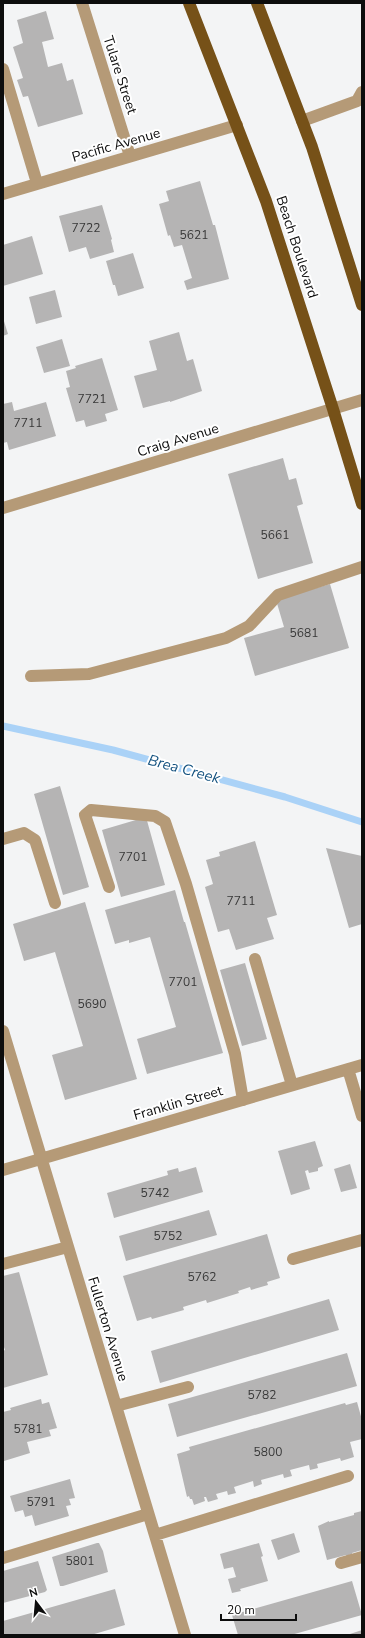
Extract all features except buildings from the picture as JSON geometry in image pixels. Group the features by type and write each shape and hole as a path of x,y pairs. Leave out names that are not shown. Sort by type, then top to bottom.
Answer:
{"main road":[{"name":"Beach Boulevard","path":"189,3 266,201 362,504"},
{"path":"257,3 302,121 338,227 362,305"}],"street":[{"name":"Tulare Street","path":"82,3 130,156"},
{"path":"3,69 37,183"},
{"path":"302,121 357,101 362,92"},
{"name":"Pacific Avenue","path":"3,194 237,125"},
{"name":"Craig Avenue","path":"3,508 362,400"},
{"path":"31,676 89,674 226,638 249,626 278,595 362,567"},
{"path":"109,887 86,815 91,810 155,816 165,822 186,884 235,1054 243,1100"},
{"path":"3,839 24,833 35,840 55,903"},
{"path":"255,959 292,1086"},
{"name":"Fullerton Avenue","path":"3,1031 185,1635"},
{"name":"Franklin Street","path":"3,1170 362,1065"},
{"path":"348,1069 362,1116"},
{"path":"293,1259 362,1240"},
{"path":"3,1264 68,1246"},
{"path":"116,1406 188,1387"},
{"path":"155,1535 348,1476"},
{"path":"3,1558 148,1514"},
{"path":"341,1563 362,1557"}],"waterway":[{"name":"Brea Creek","path":"3,726 113,750 285,797 362,822"}]}
